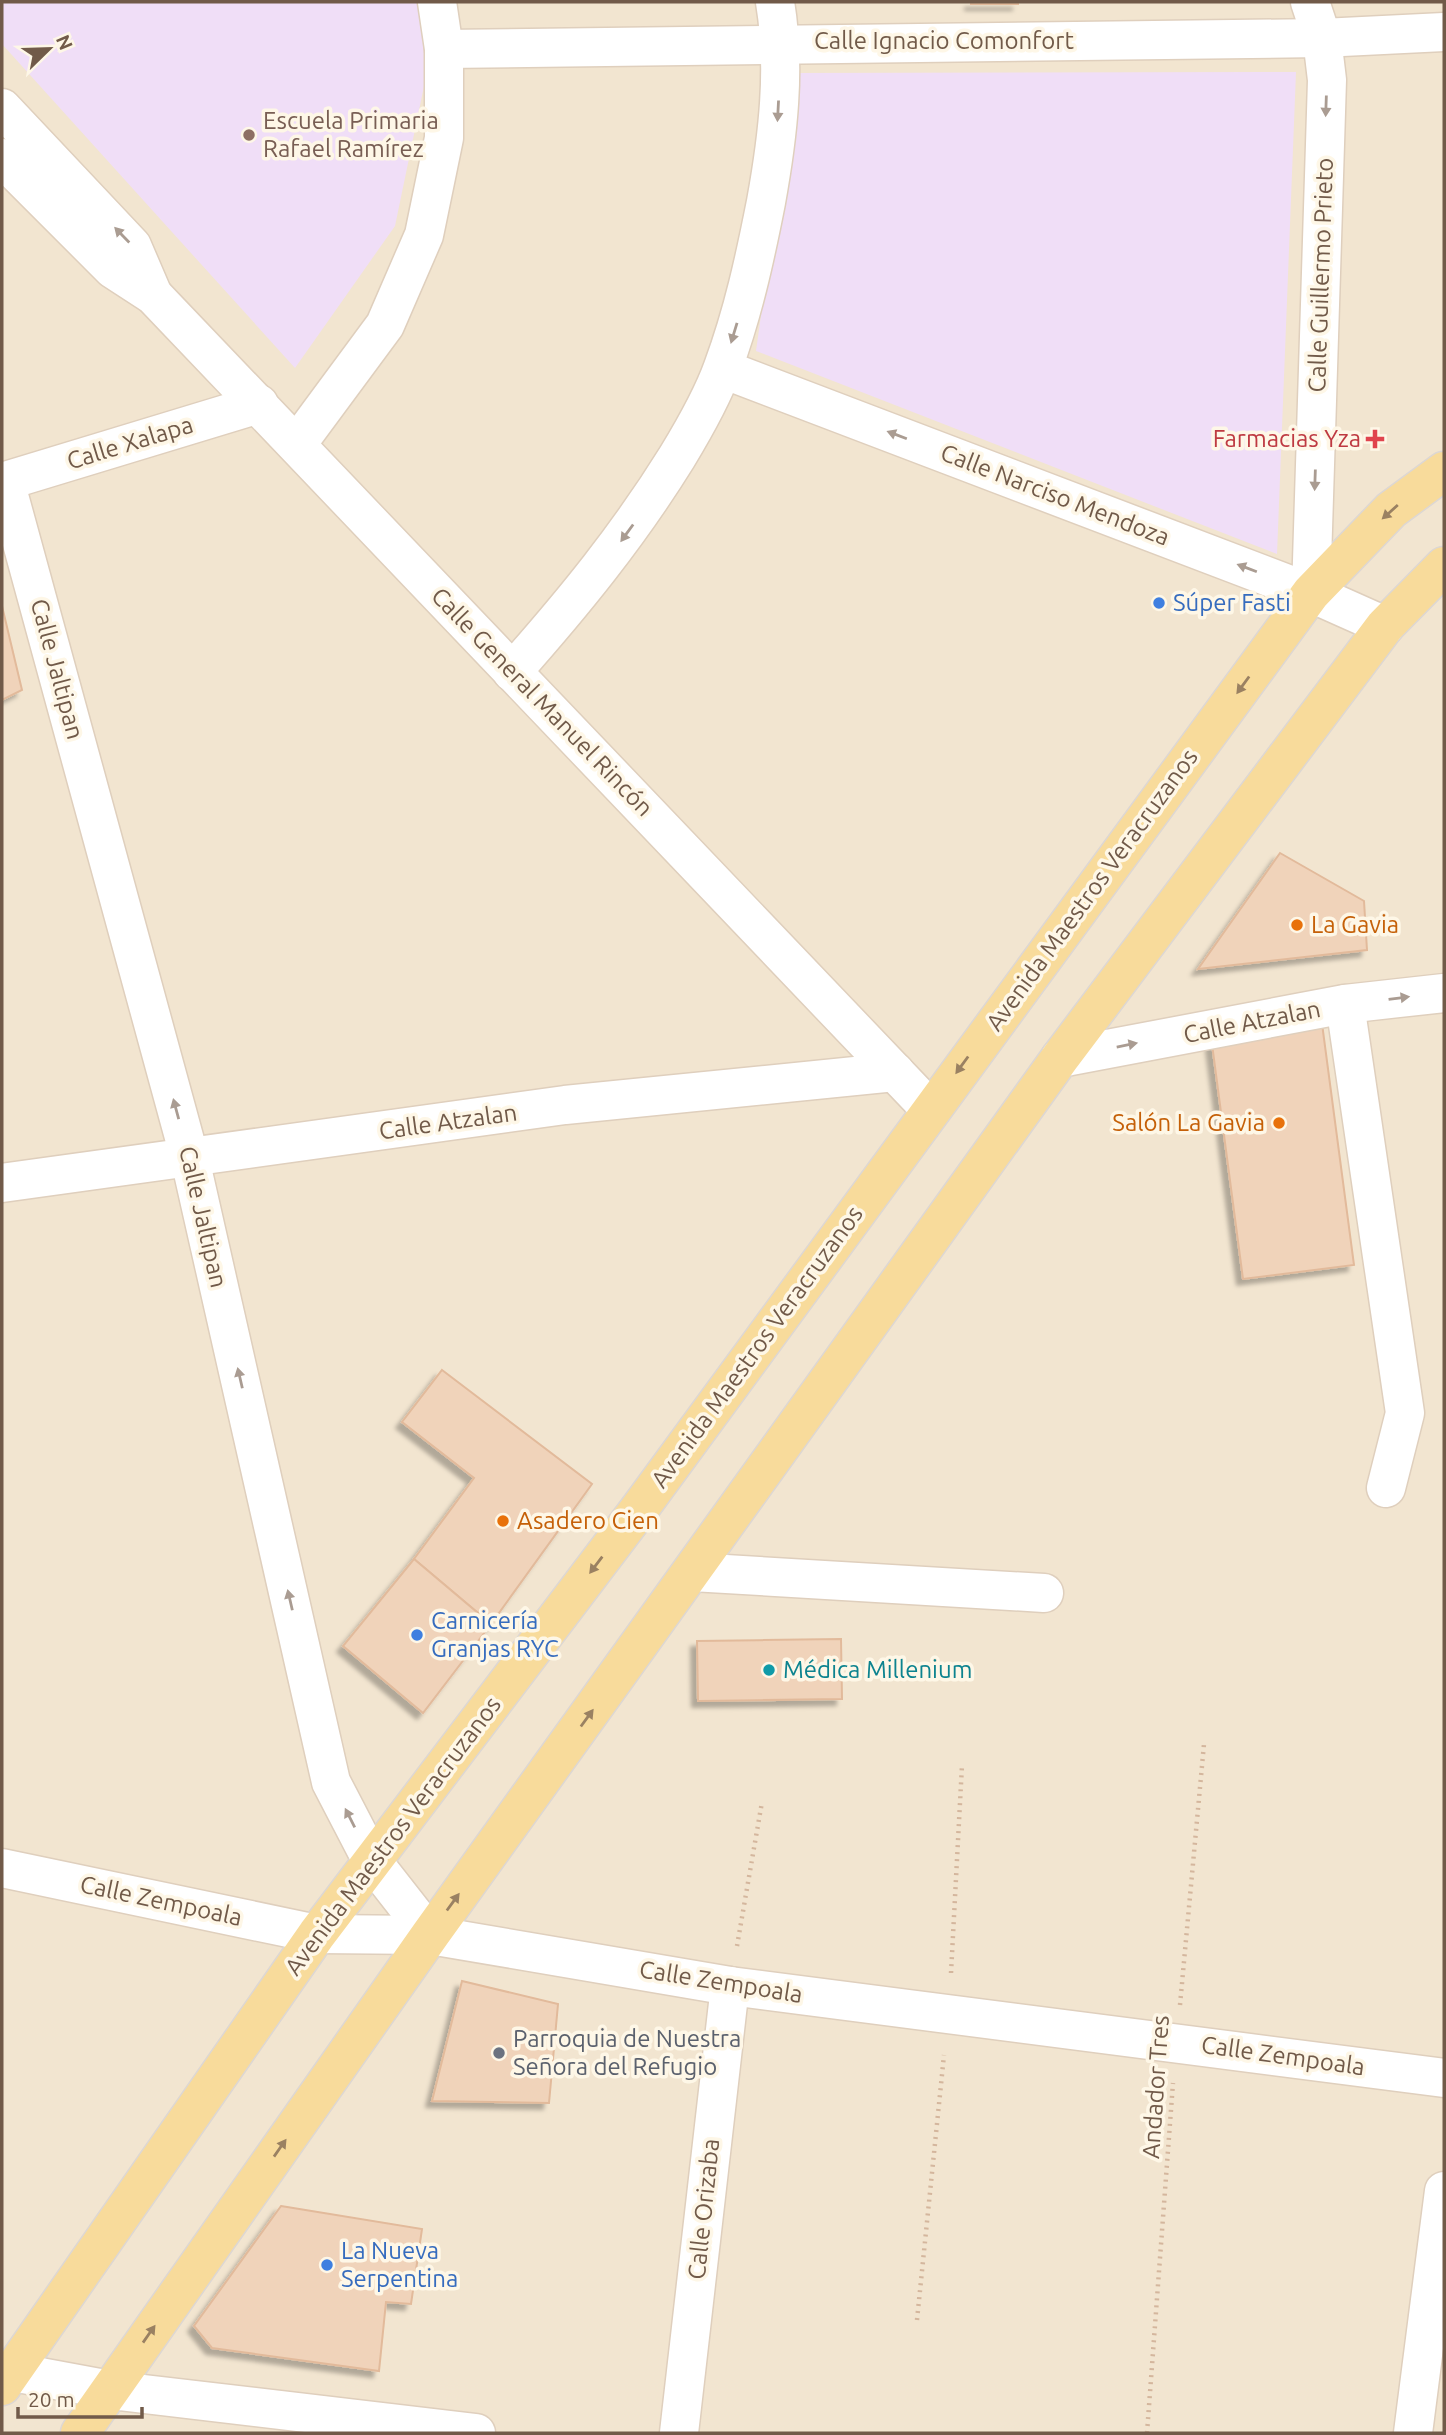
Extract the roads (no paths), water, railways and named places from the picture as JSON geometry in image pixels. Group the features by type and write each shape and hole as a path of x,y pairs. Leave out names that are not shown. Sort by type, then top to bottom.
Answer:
{"main road":[{"name":"Avenida Maestros Veracruzanos","path":"5,2376 317,1934 640,1508 1311,593 1391,510 1444,471"},
{"path":"80,2433 430,1935 1060,1058 1385,625 1444,566"}],"street":[{"path":"297,444 384,325 424,234 444,138 444,49 437,2"},
{"path":"512,672 590,584 645,509 690,434 723,369 753,271 776,150 782,43 775,2"},
{"name":"Calle Guillermo Prieto","path":"1310,2 1322,38 1327,80 1311,593"},
{"name":"Calle Ignacio Comonfort","path":"444,49 1322,38 1444,32"},
{"name":"Calle General Manuel Rincón","path":"2,108 132,246 153,295"},
{"name":"Calle General Manuel Rincón","path":"2,158 113,269 153,295 930,1109"},
{"name":"Calle Narciso Mendoza","path":"723,369 1311,593 1385,625"},
{"name":"Calle Xalapa","path":"4,482 259,404"},
{"name":"Calle Jaltipan","path":"4,482 190,1159 331,1782 372,1861 430,1935"},
{"name":"Calle Atzalan","path":"1060,1058 1345,1004 1444,992"},
{"path":"1345,1004 1405,1413 1386,1488"},
{"name":"Calle Atzalan","path":"2,1183 565,1105 895,1072"},
{"path":"692,1572 1044,1593"},
{"name":"Calle Zempoala","path":"2,1868 317,1934 430,1935 730,1986 1176,2041 1444,2078"},
{"name":"Calle Orizaba","path":"679,2433 730,1986"},
{"path":"1413,2433 1444,2191"},
{"path":"5,2376 476,2433"}],"place":[{"name":"Escuela Primaria Rafael Ramírez","path":"249,135"},
{"name":"Farmacias Yza","path":"1375,439"},
{"name":"Súper Fasti","path":"1159,603"},
{"name":"La Gavia","path":"1297,925"},
{"name":"Salón La Gavia","path":"1279,1123"},
{"name":"Asadero Cien","path":"503,1521"},
{"name":"Carnicería Granjas RYC","path":"417,1635"},
{"name":"Médica Millenium","path":"769,1670"},
{"name":"Parroquia de Nuestra Señora del Refugio","path":"499,2053"},
{"name":"La Nueva Serpentina","path":"327,2265"}]}
